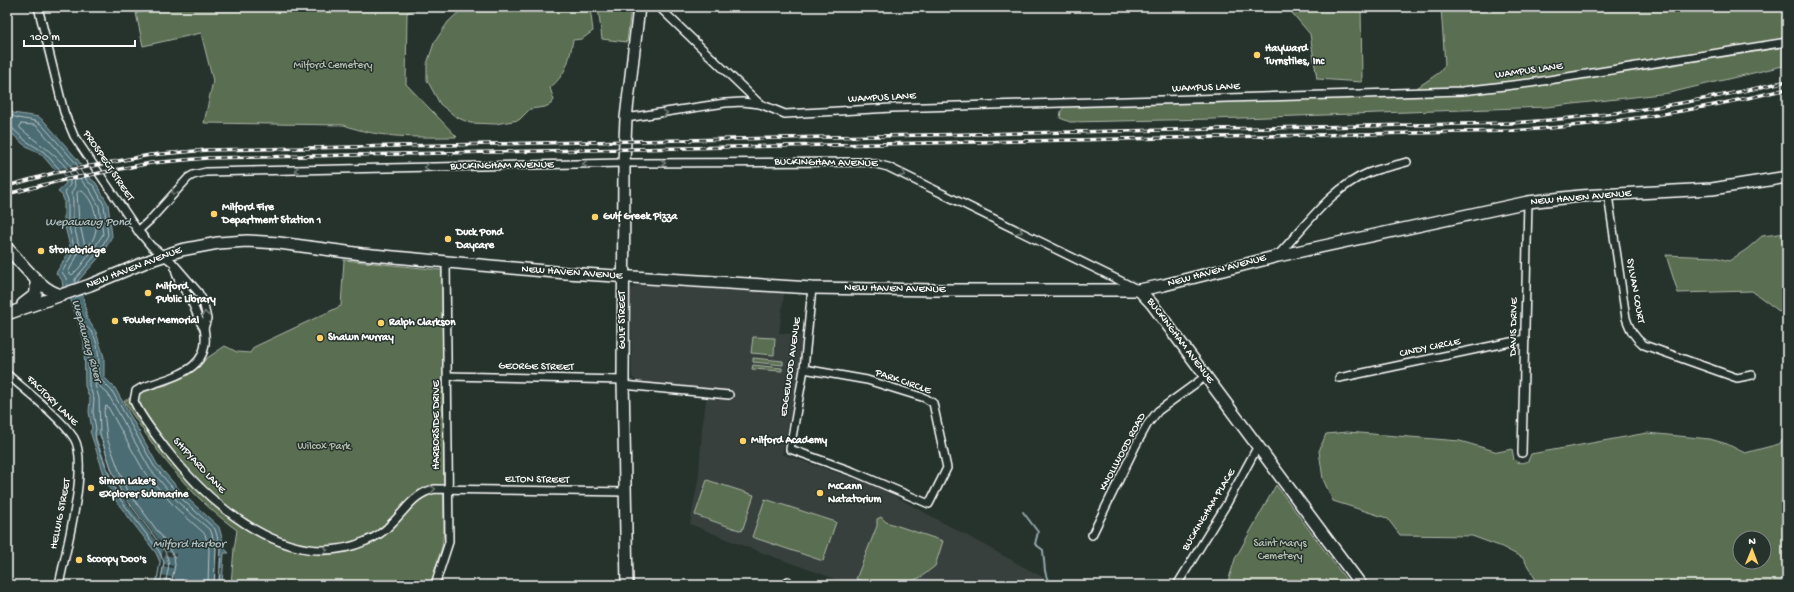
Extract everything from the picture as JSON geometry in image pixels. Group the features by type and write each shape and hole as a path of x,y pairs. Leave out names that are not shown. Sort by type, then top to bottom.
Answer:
{"main road":[{"name":"GULF STREET","path":"627,585 623,383 624,163 626,118 638,7"},
{"name":"NEW HAVEN AVENUE","path":"10,313 83,288 164,256 195,246 247,241 446,262 624,276 812,288 936,290 1139,290 1278,256 1528,202 1568,197 1712,190 1787,178"},
{"path":"7,248 36,280 50,291 64,294"},
{"path":"10,313 34,297 37,292 36,280"},
{"name":"BUCKINGHAM AVENUE","path":"1139,290 1147,297 1361,585"}],"street":[{"name":"PROSPECT STREET","path":"38,7 64,112 72,131 81,148 138,231 151,246 164,256"},
{"path":"659,7 760,104"},
{"name":"WAMPUS LANE","path":"626,118 725,103 760,104 785,114 892,108 1462,91 1530,83 1787,42"},
{"name":"BUCKINGHAM AVENUE","path":"138,231 151,219 188,178 193,175 206,172 624,163 868,162 880,164 1139,290"},
{"path":"1278,256 1331,198 1348,185 1368,173 1407,162"},
{"name":"SYLVAN COURT","path":"1608,195 1626,318 1629,329 1635,338 1644,345 1736,378 1752,375"},
{"name":"DAVIS DRIVE","path":"1522,453 1528,202"},
{"name":"SHIPYARD LANE","path":"164,256 172,262 177,278 193,305 198,320 204,328"},
{"name":"HARBORSIDE DRIVE","path":"435,585 449,542 446,262"},
{"name":"SHIPYARD LANE","path":"175,268 193,286 203,301 207,319 204,328 205,347 198,362 182,372 136,391 134,401 144,419 171,454 212,499 236,517 286,544 320,551 343,549 378,535 388,528 419,494 435,489 448,488"},
{"name":"EDGEWOOD AVENUE","path":"790,449 804,369 812,288"},
{"name":"CINDY CIRCLE","path":"1339,378 1525,339"},
{"name":"PARK CIRCLE","path":"790,449 854,472 928,504 947,468 932,404 925,398 867,380 804,369"},
{"name":"FACTORY LANE","path":"7,374 68,430 78,447"},
{"name":"GEORGE STREET","path":"448,376 623,383 729,396"},
{"name":"KNOLLWOOD ROAD","path":"1092,535 1152,417 1206,376"},
{"name":"BUCKINGHAM PLACE","path":"1177,585 1226,505 1258,446"},
{"name":"HELWIG STREET","path":"59,585 80,479 80,458 78,447"},
{"name":"ELTON STREET","path":"448,488 626,492"}],"shaded area":[{"name":"Milford Academy","path":"639,285 784,293 779,333 802,335 798,380 782,454 876,486 1044,578 1047,585 841,585 841,581 744,546 690,524 699,475 702,429 708,388 638,382 632,377 631,292 632,288"}],"green space":[{"name":"Milford Cemetery","path":"155,7 422,7 407,13 406,84 457,137 414,137 386,135 358,130 344,125 204,123 213,81 201,33 143,46 136,13 155,9"},
{"path":"464,7 590,7 593,31 582,39 573,40 564,72 550,88 554,100 551,104 545,107 530,109 519,120 495,124 470,123 456,117 440,104 427,80 427,64 434,43 448,22"},
{"path":"598,7 631,7 627,42 602,39"},
{"path":"1287,7 1361,7 1362,82 1317,79 1310,34"},
{"path":"1441,7 1787,7 1787,65 1669,93 1547,107 1213,119 1070,122 1060,118 1061,111 1066,105 1215,103 1321,96 1408,94 1440,72 1445,65"},
{"path":"1787,233 1787,317 1752,291 1678,293 1666,255 1715,257 1729,261 1747,249 1762,236"},
{"name":"Wilcox Park","path":"344,260 442,271 444,530 442,547 430,585 231,584 237,530 204,503 174,471 148,437 124,401 149,389 167,385 225,346 237,352 250,353 254,347 341,306"},
{"path":"753,337 775,338 774,355 751,353"},
{"path":"753,358 783,361 783,365 753,362"},
{"path":"753,365 782,368 782,371 752,369"},
{"path":"1347,432 1460,441 1498,452 1512,449 1514,460 1521,463 1528,461 1531,454 1647,433 1710,439 1727,444 1745,453 1779,444 1787,435 1787,582 1784,585 1539,585 1523,558 1502,547 1472,536 1400,535 1387,518 1333,501 1323,479 1319,451 1326,434"},
{"path":"707,480 754,495 742,531 695,515"},
{"name":"Saint Marys Cemetery","path":"1276,485 1350,585 1227,585 1235,559"},
{"path":"765,499 836,522 823,561 752,537"},
{"path":"881,517 886,522 943,541 935,566 921,577 904,585 873,585 856,579 877,526 877,519"}],"water":[{"name":"Milford Harbor","path":"7,105 13,113 39,117 45,122 78,160 91,179 96,183 108,204 112,236 103,253 78,281 83,296 87,318 96,332 104,357 104,377 115,388 157,464 186,497 219,527 225,549 229,553 224,553 222,585 156,585 160,562 156,553 113,497 90,431 92,429 89,412 90,399 85,386 84,340 71,300 63,288 62,280 56,273 69,252 70,246 64,223 64,200 62,195 58,192 66,183 42,155 23,144 7,129"}],"pier":[{"path":"83,164 92,176 63,182 53,170"},
{"path":"99,435 117,486 166,549 166,552 176,554 175,557 165,555 163,564 173,566 173,568 163,566 161,575 175,578 175,580 165,578 163,585 160,585 161,580 158,579 163,550 115,487 96,436"},
{"path":"217,547 220,547 219,568 222,568 221,575 218,575 218,585 215,585"}],"waterway":[{"path":"1023,512 1038,532 1035,544 1043,550 1045,571 1049,585"}],"railway":[{"path":"7,186 54,173 150,155 207,150 1511,123 1581,117 1650,108 1719,96 1787,81"},
{"path":"7,194 59,181 151,163 207,158 1511,131 1581,125 1650,116 1719,104 1787,89"}],"place":[{"name":"Hayward Turnstiles, Inc","path":"1257,55"},
{"name":"Milford Fire Department Station 1","path":"214,214"},
{"name":"Gulf Greek Pizza","path":"595,217"},
{"name":"Duck Pond Daycare","path":"448,239"},
{"name":"Stonebridge","path":"41,251"},
{"name":"Milford Public Library","path":"148,293"},
{"name":"Fowler Memorial","path":"115,321"},
{"name":"Ralph Clarkson","path":"381,323"},
{"name":"Shawn Murray","path":"320,338"},
{"name":"Milford Academy","path":"743,441"},
{"name":"Simon Lake's Explorer Submarine","path":"91,488"},
{"name":"McCann Natatorium","path":"820,493"},
{"name":"Scoopy Doo's","path":"79,560"}],"water label":[{"name":"Wepawaug Pond","path":"88,223"},
{"name":"Wepawaug River","path":"86,341"}]}
